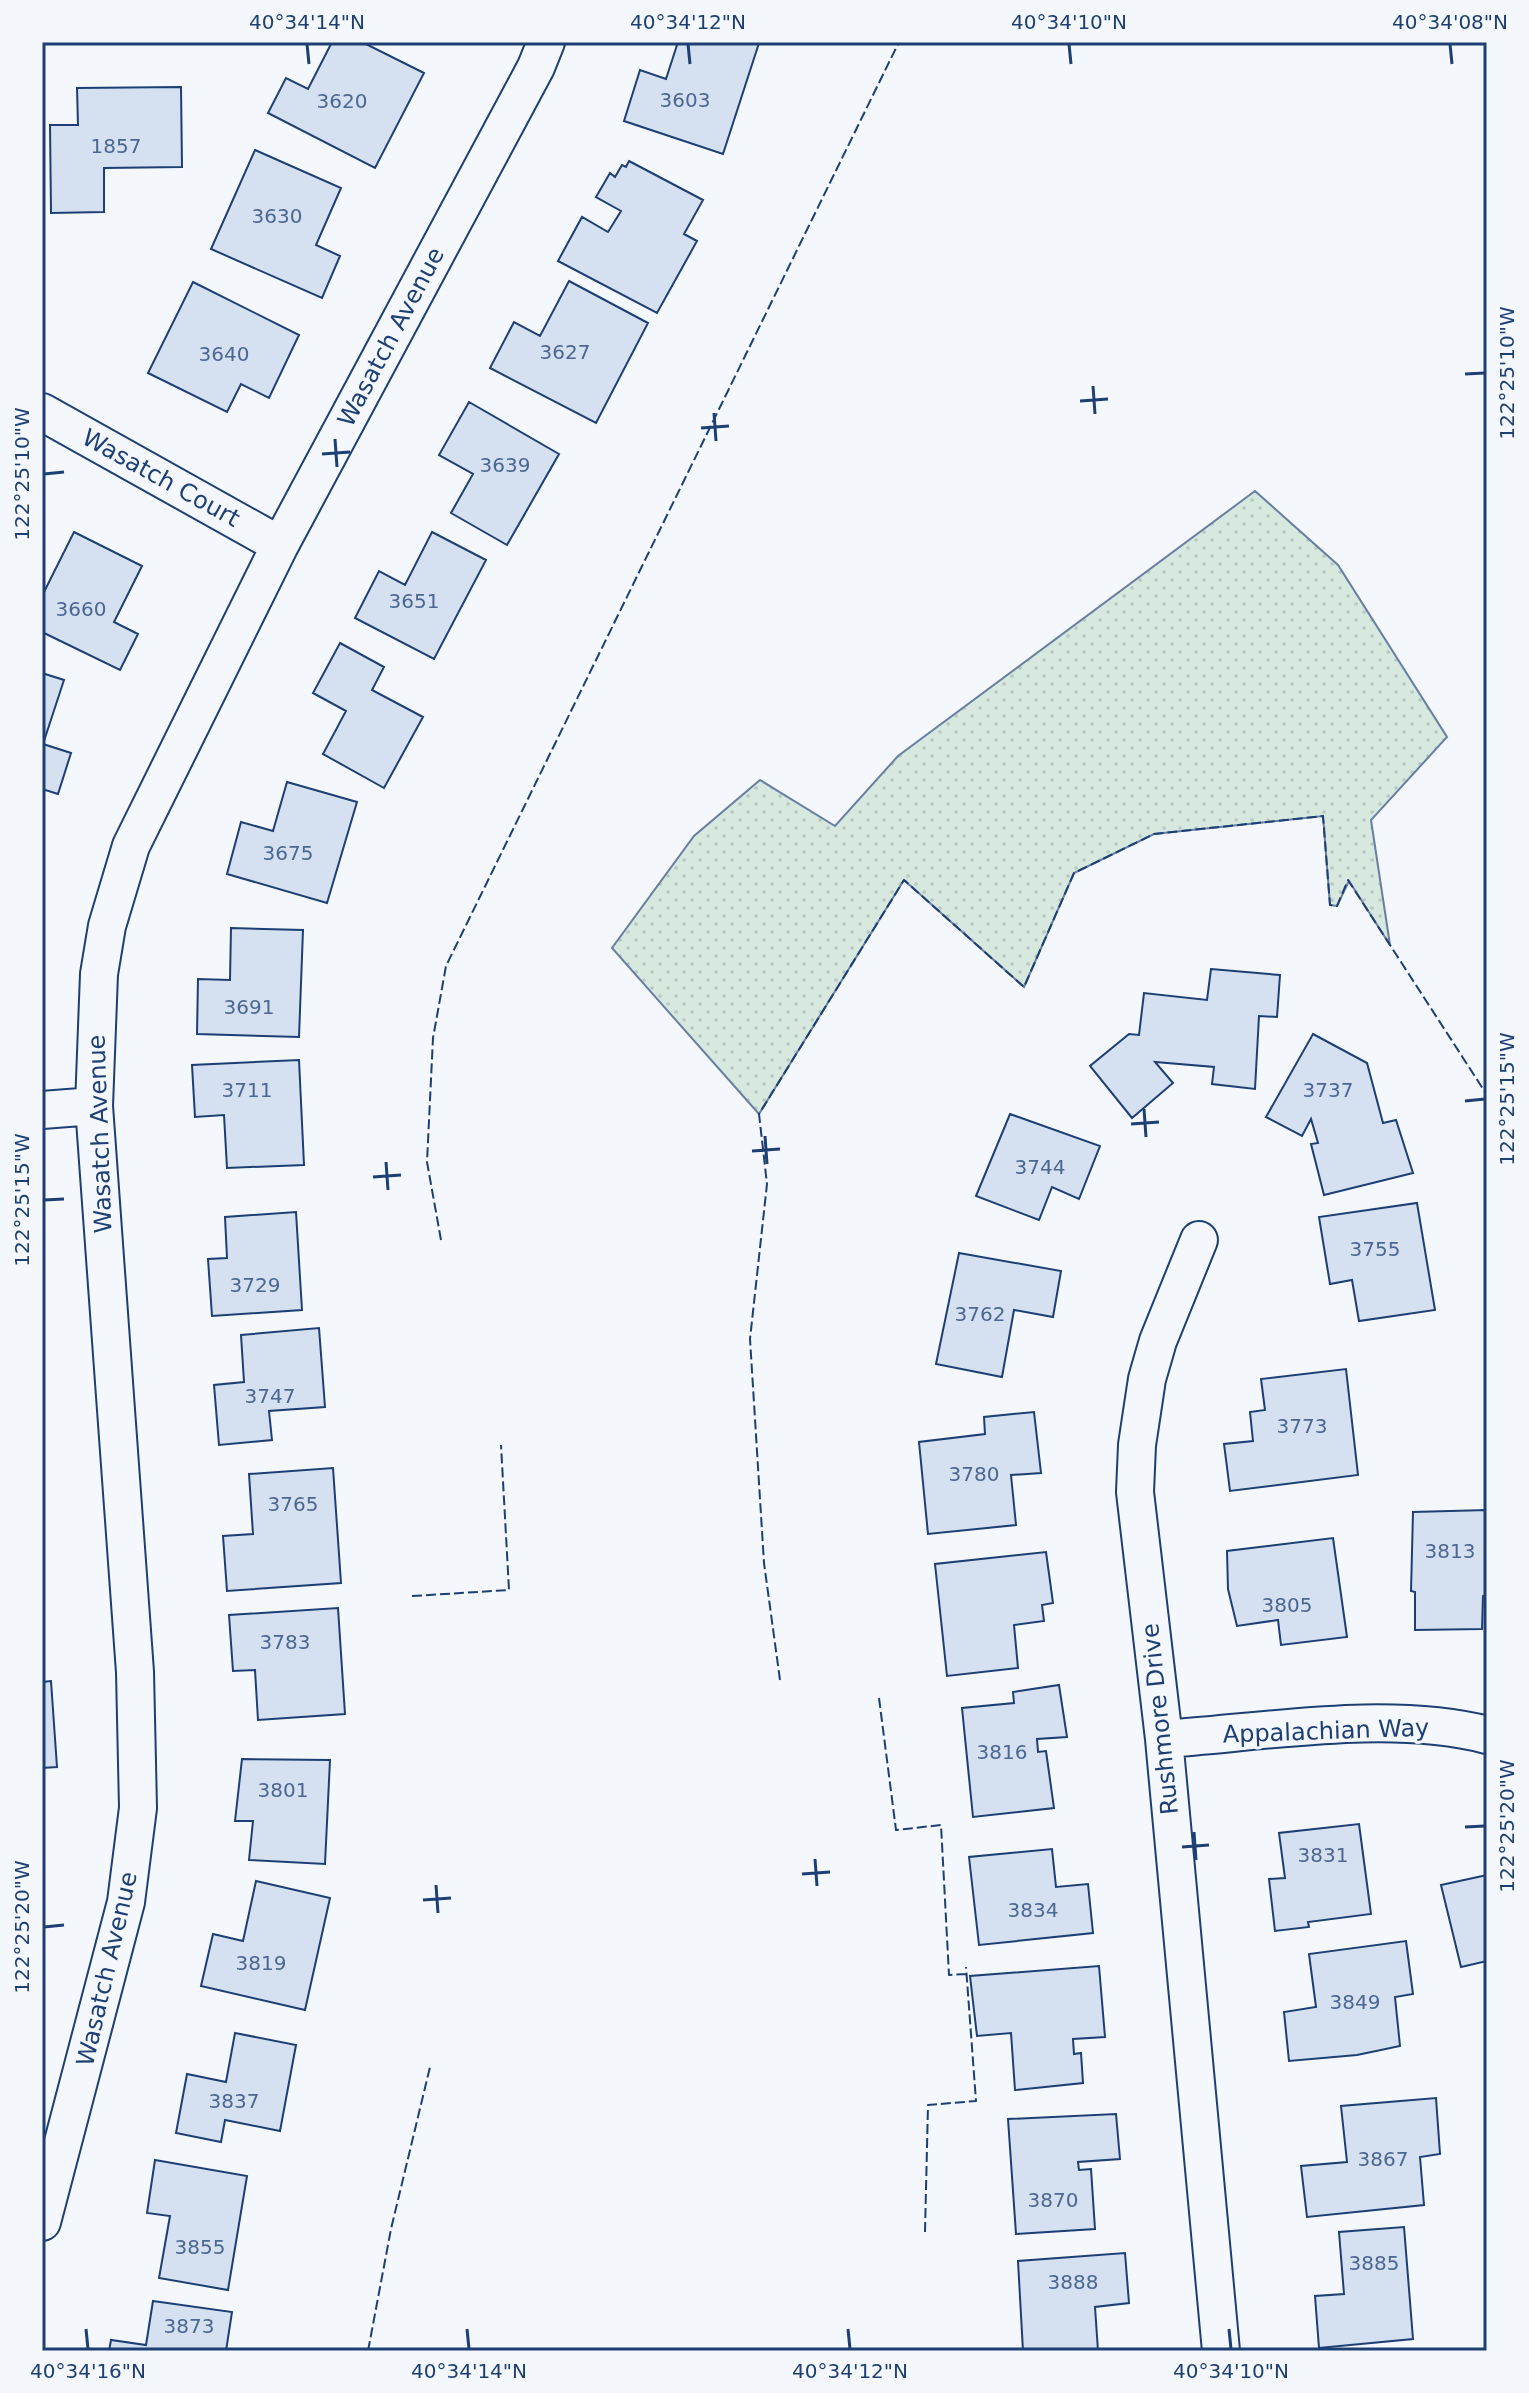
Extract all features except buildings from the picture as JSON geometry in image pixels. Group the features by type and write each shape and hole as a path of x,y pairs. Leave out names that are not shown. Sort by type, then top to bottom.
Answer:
{"street":[{"name":"Wasatch Avenue","path":"42,2222 126,1902 138,1808 135,1672 94,1106 99,974 119,880 131,846 280,545 536,67 546,42"},
{"name":"Wasatch Court","path":"42,412 280,545"},
{"path":"42,1110 94,1106"},
{"name":"Rushmore Drive","path":"1199,1240 1158,1341 1137,1445 1135,1492 1164,1739 1221,2351"},
{"name":"Appalachian Way","path":"1164,1739 1379,1724 1435,1725 1487,1735"}],"shaded area":[{"path":"1255,491 1338,565 1447,737 1371,820 1390,945 1349,881 1337,906 1330,905 1323,816 1154,834 1074,873 1024,987 904,880 759,1114 612,948 694,836 760,780 835,826 898,756"}],"fence":[{"path":"441,1240 427,1162 433,1038 446,966 899,42"},
{"path":"780,1680 764,1563 750,1339 767,1184 759,1114 904,880 1024,987 1074,873 1154,834 1323,816 1330,905 1337,906 1348,880 1487,1095"},
{"path":"412,1596 509,1590 501,1445"},
{"path":"879,1698 896,1830 941,1825 949,1975 967,1974"},
{"path":"925,2232 928,2105 976,2101 966,1967"},
{"path":"368,2351 391,2229 430,2067"}]}
